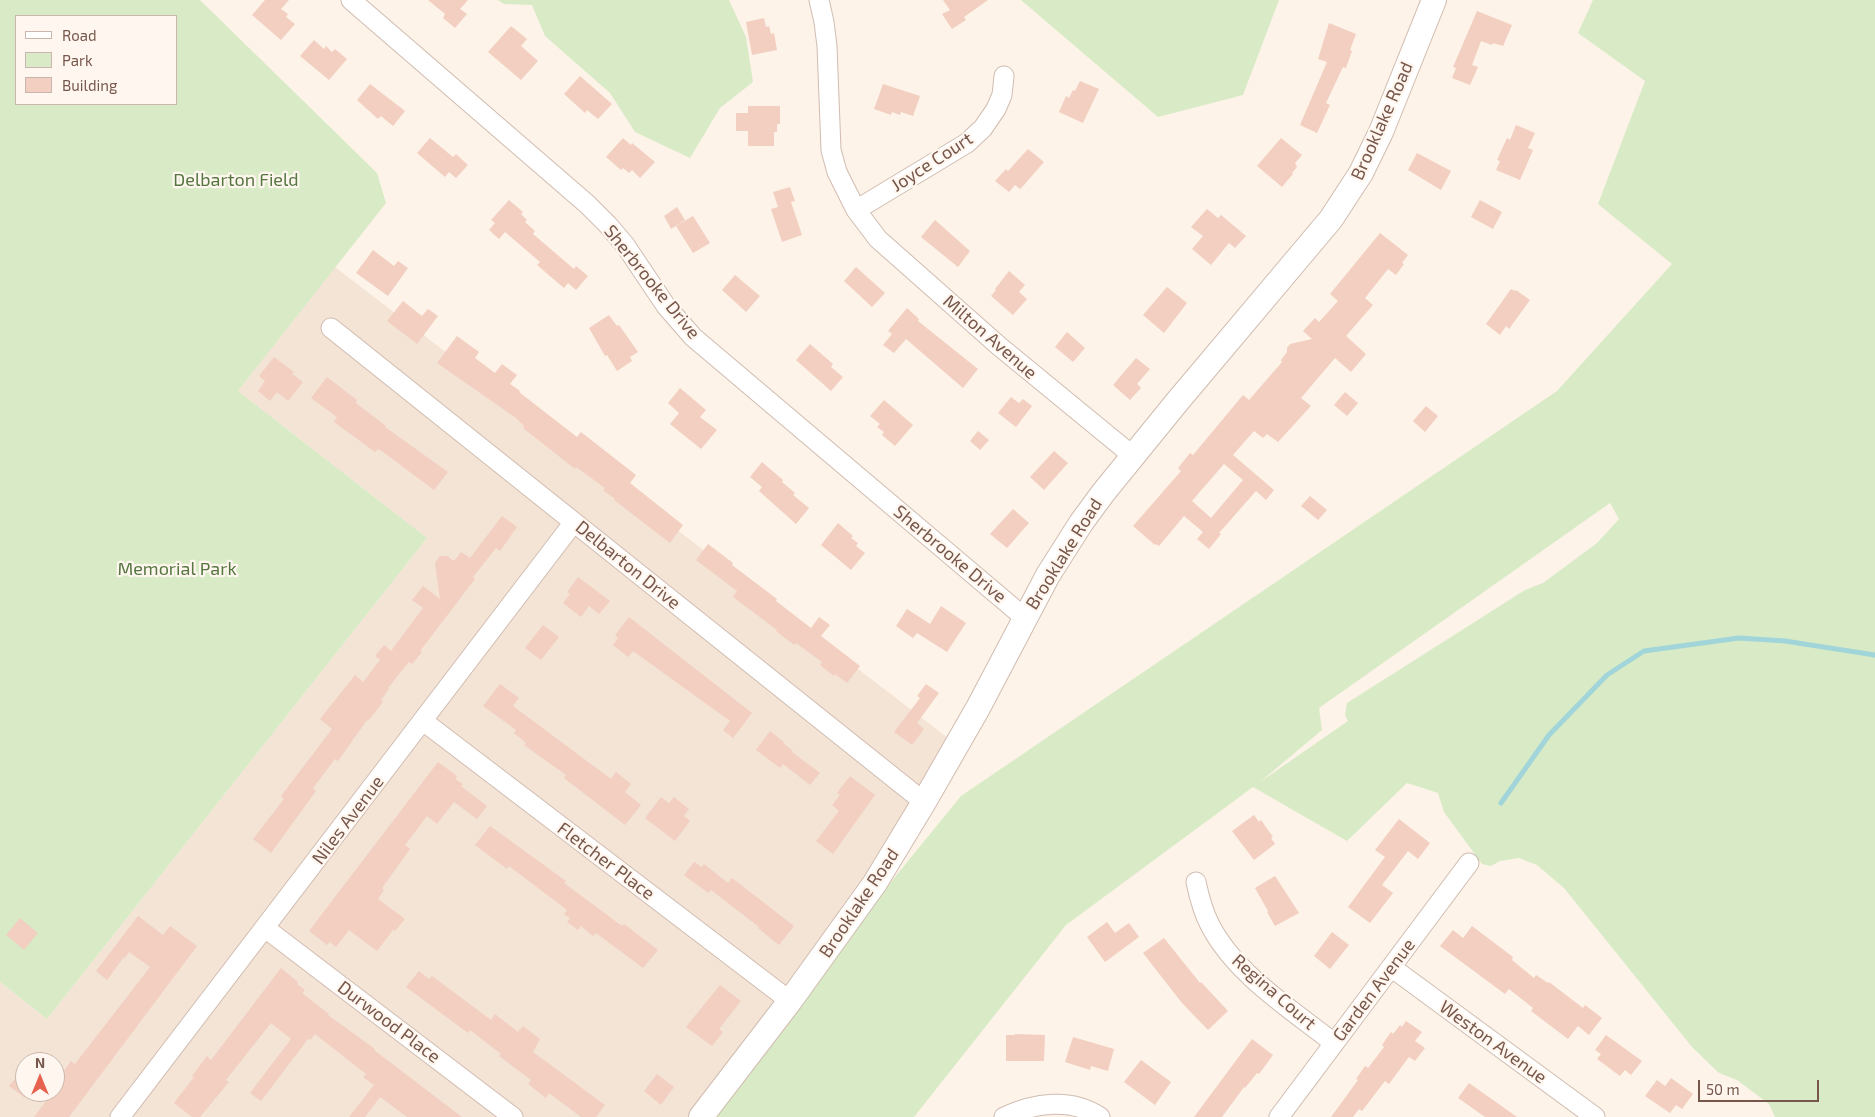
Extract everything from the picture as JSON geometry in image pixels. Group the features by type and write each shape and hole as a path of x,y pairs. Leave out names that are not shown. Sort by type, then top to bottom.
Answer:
{"street":[{"name":"Sherbrooke Drive","path":"351,0 587,204 625,245 666,306 693,336 1025,618"},
{"path":"819,0 827,46 829,120 832,150 837,172 856,210"},
{"name":"Brooklake Road","path":"701,1117 790,1001 875,883 978,708 1048,575 1081,523 1132,456 1331,219 1361,174 1381,132 1434,0"},
{"name":"Joyce Court","path":"856,210 967,143 983,128 996,110 1002,95 1004,76"},
{"name":"Milton Avenue","path":"856,210 878,239 999,346 1132,456"},
{"name":"Delbarton Drive","path":"331,328 924,802"},
{"name":"Niles Avenue","path":"120,1117 574,522"},
{"name":"Fletcher Place","path":"423,721 790,1001"},
{"name":"Garden Avenue","path":"1279,1117 1469,863"},
{"name":"Regina Court","path":"1196,882 1209,924 1220,943 1253,978 1334,1043"},
{"name":"Durwood Place","path":"265,928 513,1117"},
{"name":"Weston Avenue","path":"1392,967 1595,1117"},
{"path":"1004,1117 1028,1107 1055,1104 1077,1107 1100,1117"}],"shaded area":[{"path":"335,267 957,745 701,1117 0,1117 0,982 47,1019 427,538 238,391"}],"green space":[{"name":"Memorial Park","path":"0,0 200,0 377,173 386,203 238,391 427,538 47,1019 0,982"},
{"path":"498,0 729,0 746,37 753,82 720,108 690,158 635,132 610,93 545,36 532,5 504,4"},
{"path":"1021,0 1279,0 1243,95 1158,117"},
{"path":"1593,0 1875,0 1875,1117 1775,1117 1769,1104 1737,1080 1719,1073 1692,1047 1564,888 1537,865 1519,858 1500,861 1491,866 1482,864 1444,812 1438,793 1407,783 1347,841 1253,787 1066,925 914,1117 708,1117 899,872 961,796 1557,391 1672,264 1598,204 1645,81 1578,33","holes":["1610,503 1619,519 1597,543 1543,583 1525,590 1347,703 1345,715 1348,721 1260,782 1322,730 1319,708"]}],"building":[{"path":"265,0 289,0 281,9 288,14 286,17 295,24 281,40 252,15"},
{"path":"428,0 468,0 460,9 467,14 455,28 443,18 445,14"},
{"path":"943,0 988,0 964,17 966,20 952,29 942,14 950,10"},
{"path":"1477,11 1512,25 1503,46 1481,41 1472,65 1478,67 1470,85 1452,78 1456,68 1453,67"},
{"path":"764,18 766,27 769,26 771,34 774,33 777,50 752,55 746,22"},
{"path":"1329,23 1356,34 1346,68 1343,67 1326,103 1330,105 1317,133 1300,125 1327,62 1318,59"},
{"path":"511,26 527,39 521,46 538,61 521,80 488,52"},
{"path":"314,40 324,49 326,46 332,52 335,49 347,59 329,80 300,56"},
{"path":"580,76 612,104 598,119 587,110 585,113 564,94"},
{"path":"1080,81 1099,89 1083,123 1059,112 1066,96 1069,98"},
{"path":"370,84 405,111 393,126 381,116 378,119 357,100"},
{"path":"883,84 920,96 913,116 901,112 900,115 892,112 891,115 874,109"},
{"path":"748,106 780,106 780,124 777,124 777,132 774,132 774,146 748,146 748,131 736,131 736,113 748,113"},
{"path":"1516,125 1535,133 1528,148 1533,150 1520,180 1496,170 1500,161 1497,160 1507,138 1510,140"},
{"path":"430,138 453,157 456,154 468,165 456,178 449,172 445,177 417,153"},
{"path":"623,138 655,162 640,178 632,170 629,173 623,168 621,170 606,157"},
{"path":"1281,138 1302,155 1295,163 1297,167 1293,174 1282,187 1257,166"},
{"path":"1028,149 1044,162 1020,189 1015,185 1009,192 995,181 1006,169 1008,171"},
{"path":"1417,153 1451,171 1441,190 1408,170"},
{"path":"790,187 795,201 791,202 802,235 782,242 771,209 778,207 773,192"},
{"path":"509,200 523,212 521,214 527,220 525,222 535,231 533,234 574,269 576,266 588,276 576,290 568,283 564,288 537,265 540,262 505,232 499,239 489,230 495,223 491,220"},
{"path":"1480,200 1502,212 1493,229 1471,217"},
{"path":"677,207 685,220 671,229 664,216"},
{"path":"1207,209 1218,218 1221,215 1246,236 1235,248 1229,243 1211,265 1192,249 1203,236 1191,227"},
{"path":"693,216 710,243 693,253 676,226"},
{"path":"935,220 970,251 958,267 921,237"},
{"path":"1380,233 1408,255 1396,275 1388,269 1365,298 1373,305 1346,336 1366,354 1351,372 1335,358 1301,398 1311,406 1278,442 1267,434 1263,438 1254,431 1233,455 1274,490 1266,500 1256,491 1219,533 1221,534 1209,549 1197,539 1203,532 1184,516 1159,546 1155,545 1133,526 1181,471 1178,468 1190,453 1193,455 1243,395 1249,400 1282,362 1281,360 1290,344 1312,339 1303,331 1315,318 1319,322 1338,301 1330,294","holes":["1224,464 1243,480 1211,518 1192,501"]},
{"path":"373,250 394,266 398,261 408,268 388,296 356,273"},
{"path":"856,267 885,293 872,307 844,281"},
{"path":"1009,271 1025,285 1019,292 1027,299 1013,315 991,296"},
{"path":"735,275 760,296 746,312 722,290"},
{"path":"1167,287 1187,303 1164,333 1143,315"},
{"path":"1511,289 1516,290 1530,300 1509,329 1506,326 1500,335 1486,324"},
{"path":"403,301 422,316 428,309 438,316 417,344 387,321"},
{"path":"907,308 919,319 918,321 978,369 963,388 906,339 894,353 883,345 892,334 888,331"},
{"path":"609,315 617,326 619,325 638,352 630,357 632,361 617,371 607,355 605,356 589,328"},
{"path":"1067,332 1085,348 1073,362 1055,347"},
{"path":"457,336 479,352 475,358 495,373 502,364 517,375 510,384 519,392 577,437 581,432 636,475 630,483 683,525 670,543 614,500 603,490 605,488 576,467 575,469 523,428 524,426 516,418 437,363"},
{"path":"810,344 833,364 831,367 843,377 831,391 796,360"},
{"path":"274,357 294,372 292,374 303,382 288,401 277,392 270,401 258,391 265,381 259,376"},
{"path":"1136,358 1150,369 1137,384 1141,388 1130,400 1113,385"},
{"path":"327,377 357,400 356,403 385,427 448,472 434,490 383,452 378,449 375,452 334,422 337,417 311,398"},
{"path":"680,388 706,410 700,417 717,430 701,449 670,424 679,413 668,403"},
{"path":"1345,392 1358,403 1347,416 1334,405"},
{"path":"1011,397 1019,403 1023,399 1032,406 1016,427 998,413"},
{"path":"884,400 913,425 895,446 882,435 884,432 877,427 880,424 870,416"},
{"path":"1426,406 1438,416 1425,432 1413,421"},
{"path":"978,431 989,440 980,450 970,441"},
{"path":"1054,451 1068,463 1044,490 1030,477"},
{"path":"762,462 783,480 782,482 795,493 793,495 809,508 796,524 759,491 762,487 750,477"},
{"path":"1310,496 1327,510 1318,520 1301,506"},
{"path":"1013,509 1029,523 1007,548 990,534"},
{"path":"502,516 517,527 500,551 496,548 473,577 475,579 420,651 422,652 412,664 409,662 388,688 381,700 383,702 367,720 338,761 335,759 313,788 316,791 271,853 253,839 284,799 281,796 332,729 320,719 355,675 363,682 380,660 375,656 384,645 391,651 423,608 412,600 423,586 440,599 435,563 440,556 447,556 454,561 461,552 470,558"},
{"path":"838,523 853,536 851,538 858,543 856,546 865,553 851,570 821,545"},
{"path":"708,544 811,628 819,617 830,625 821,636 860,666 847,683 835,674 834,676 820,665 822,662 796,643 794,645 733,597 737,591 696,560"},
{"path":"578,577 610,601 599,614 589,606 581,617 563,603 570,594 567,592"},
{"path":"941,606 966,623 947,652 917,633 913,638 896,626 907,609 930,624"},
{"path":"629,617 752,713 733,738 723,730 730,721 633,651 628,657 613,645 618,638 615,635"},
{"path":"543,625 559,637 541,660 525,648"},
{"path":"500,684 519,698 513,706 611,779 616,772 631,784 625,792 641,805 625,825 564,778 566,775 524,745 526,743 514,733 516,730 483,706"},
{"path":"926,684 939,693 917,723 924,729 912,745 894,732 920,698 917,696"},
{"path":"770,731 784,742 792,752 820,773 810,785 783,764 780,768 756,750"},
{"path":"438,762 457,776 455,779 463,784 461,786 487,806 477,819 454,802 437,824 427,816 405,845 410,849 382,888 384,890 378,899 405,919 395,931 393,930 377,951 349,930 336,947 330,942 327,945 309,931"},
{"path":"850,776 875,795 833,854 816,841 839,811 832,805 840,795 837,793"},
{"path":"661,797 669,803 674,797 689,809 684,816 690,821 675,841 645,818"},
{"path":"1254,815 1259,822 1261,820 1273,837 1271,838 1275,844 1254,860 1232,831"},
{"path":"1399,819 1430,843 1418,859 1408,851 1382,885 1393,893 1370,923 1348,907 1385,857 1375,850"},
{"path":"490,826 566,881 564,883 622,926 624,924 658,950 643,968 596,933 593,936 581,926 578,930 567,922 570,918 564,914 567,910 509,866 507,869 475,845"},
{"path":"694,862 702,867 704,864 728,883 732,878 794,926 779,945 711,890 708,893 684,875"},
{"path":"1275,876 1299,913 1275,926 1255,888"},
{"path":"138,916 163,935 170,926 197,946 69,1117 34,1117 45,1102 65,1102 65,1069 71,1061 75,1064 150,967 129,952 107,980 96,971"},
{"path":"20,918 38,933 24,950 6,935"},
{"path":"1107,922 1115,933 1129,923 1139,937 1105,962 1087,937"},
{"path":"1472,926 1513,957 1512,960 1534,978 1536,975 1549,982 1583,1008 1585,1005 1602,1018 1589,1035 1578,1026 1568,1039 1531,1011 1533,1008 1509,989 1505,994 1440,946 1453,930 1463,938"},
{"path":"1332,932 1349,945 1330,969 1314,956"},
{"path":"1164,938 1200,983 1228,1011 1208,1030 1182,1003 1143,953"},
{"path":"281,968 305,990 302,993 328,1015 462,1117 407,1117 380,1097 365,1117 349,1117 374,1085 363,1077 366,1074 315,1034 310,1040 308,1039 261,1101 250,1093 291,1039 271,1023 226,1080 229,1082 200,1117 192,1117 174,1103 207,1056 211,1060"},
{"path":"419,971 429,979 432,976 491,1020 495,1014 518,1032 523,1026 540,1039 533,1052 605,1105 596,1117 581,1117 549,1093 546,1098 528,1084 531,1080 499,1056 501,1054 470,1030 468,1033 406,987"},
{"path":"720,985 741,1001 719,1029 723,1032 712,1046 686,1027"},
{"path":"1406,1021 1422,1032 1415,1041 1425,1048 1415,1061 1409,1057 1389,1084 1385,1081 1362,1111 1359,1109 1353,1117 1331,1117 1358,1080 1356,1079 1365,1066 1368,1068 1384,1047 1382,1045 1391,1032 1393,1034"},
{"path":"1006,1035 1045,1035 1044,1061 1006,1061"},
{"path":"1606,1035 1642,1061 1631,1075 1625,1070 1620,1076 1597,1059 1601,1054 1595,1050"},
{"path":"1073,1037 1114,1049 1108,1071 1091,1066 1090,1070 1065,1062"},
{"path":"1252,1039 1273,1055 1259,1074 1257,1073 1244,1087 1222,1117 1194,1117"},
{"path":"1141,1060 1171,1082 1155,1105 1124,1082"},
{"path":"657,1074 674,1087 661,1105 644,1091"},
{"path":"1671,1078 1693,1094 1682,1109 1676,1105 1670,1113 1645,1096 1657,1080 1665,1086"},
{"path":"15,1079 15,1090 9,1086"},
{"path":"1469,1083 1517,1117 1485,1117 1458,1098"}],"waterway":[{"path":"1501,803 1549,735 1607,675 1644,651 1739,638 1785,641 1875,655"}],"park label":[{"name":"Delbarton Field","path":"236,180"}]}
